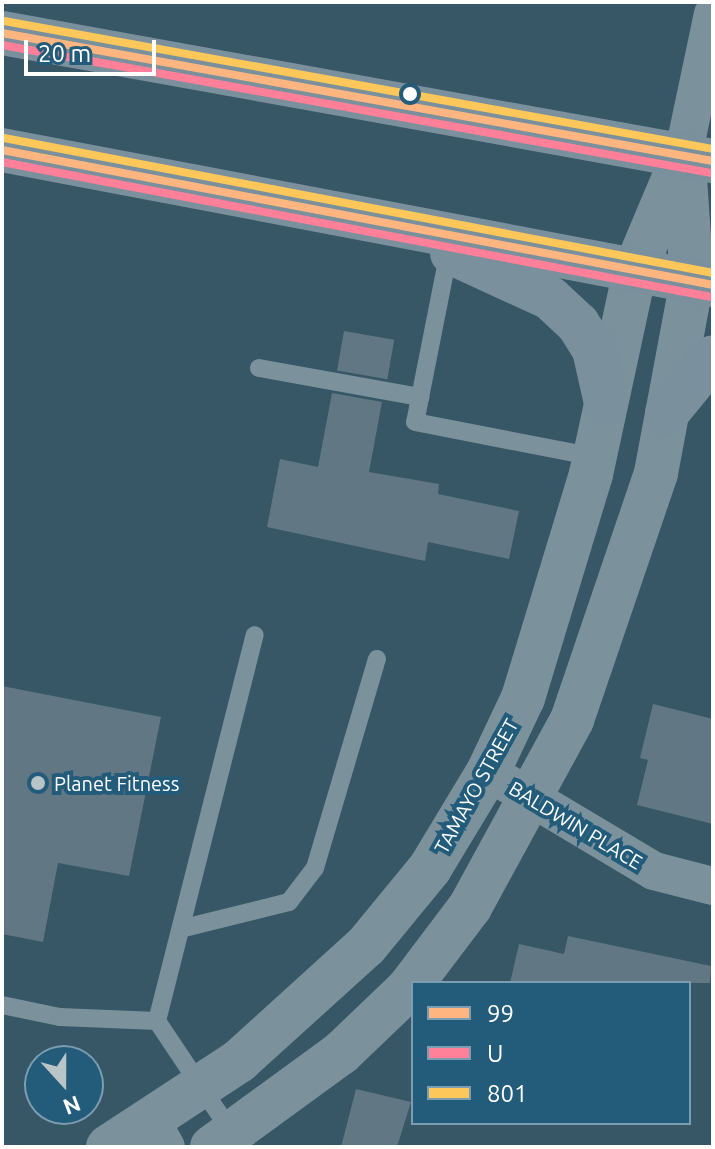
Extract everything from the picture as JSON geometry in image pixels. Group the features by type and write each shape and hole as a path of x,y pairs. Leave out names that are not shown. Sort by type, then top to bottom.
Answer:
{"main road":[{"path":"2,33 698,159"},
{"path":"2,150 703,283"},
{"path":"388,224 550,298 578,324 594,350 606,403"},
{"path":"667,413 713,357"}],"street":[{"name":"TAMAYO STREET","path":"414,981 470,907 572,720 624,577 703,283 698,159 713,14"},
{"name":"TAMAYO STREET","path":"108,1147 159,1134 202,1088 303,1008 366,946 430,868 488,772 526,688 595,457 635,270 698,159"},
{"name":"BALDWIN PLACE","path":"488,772 654,871 713,886"},
{"name":"TAMAYO STREET","path":"222,1140 341,1053 411,985"}],"lane":[{"path":"449,251 415,422 595,457"},
{"path":"259,368 420,397"},
{"path":"157,1021 184,928 255,635"},
{"path":"184,928 289,902 315,868 377,659"},
{"path":"2,1005 60,1017 157,1021"},
{"path":"157,1021 202,1088 222,1140"}],"building":[{"path":"344,331 394,340 387,379 337,370"},
{"path":"332,393 382,402 369,472 439,484 438,494 519,511 509,559 428,542 425,561 267,527 280,459 318,467"},
{"path":"2,686 161,717 129,876 58,863 43,942 2,934"},
{"path":"653,704 713,719 713,824 637,805 648,760 640,758"},
{"path":"568,936 711,966 710,983 510,981 519,944 564,954"},
{"path":"356,1089 411,1102 397,1147 341,1147"}],"transit line":[{"name":"801","path":"4,21 713,149"},
{"name":"99","path":"2,33 713,161"},
{"name":"U","path":"2,45 711,173"},
{"name":"801","path":"4,138 713,273"},
{"name":"99","path":"2,150 713,285"},
{"name":"U","path":"2,162 711,297"}],"place":[{"name":"Planet Fitness","path":"38,783"}]}
